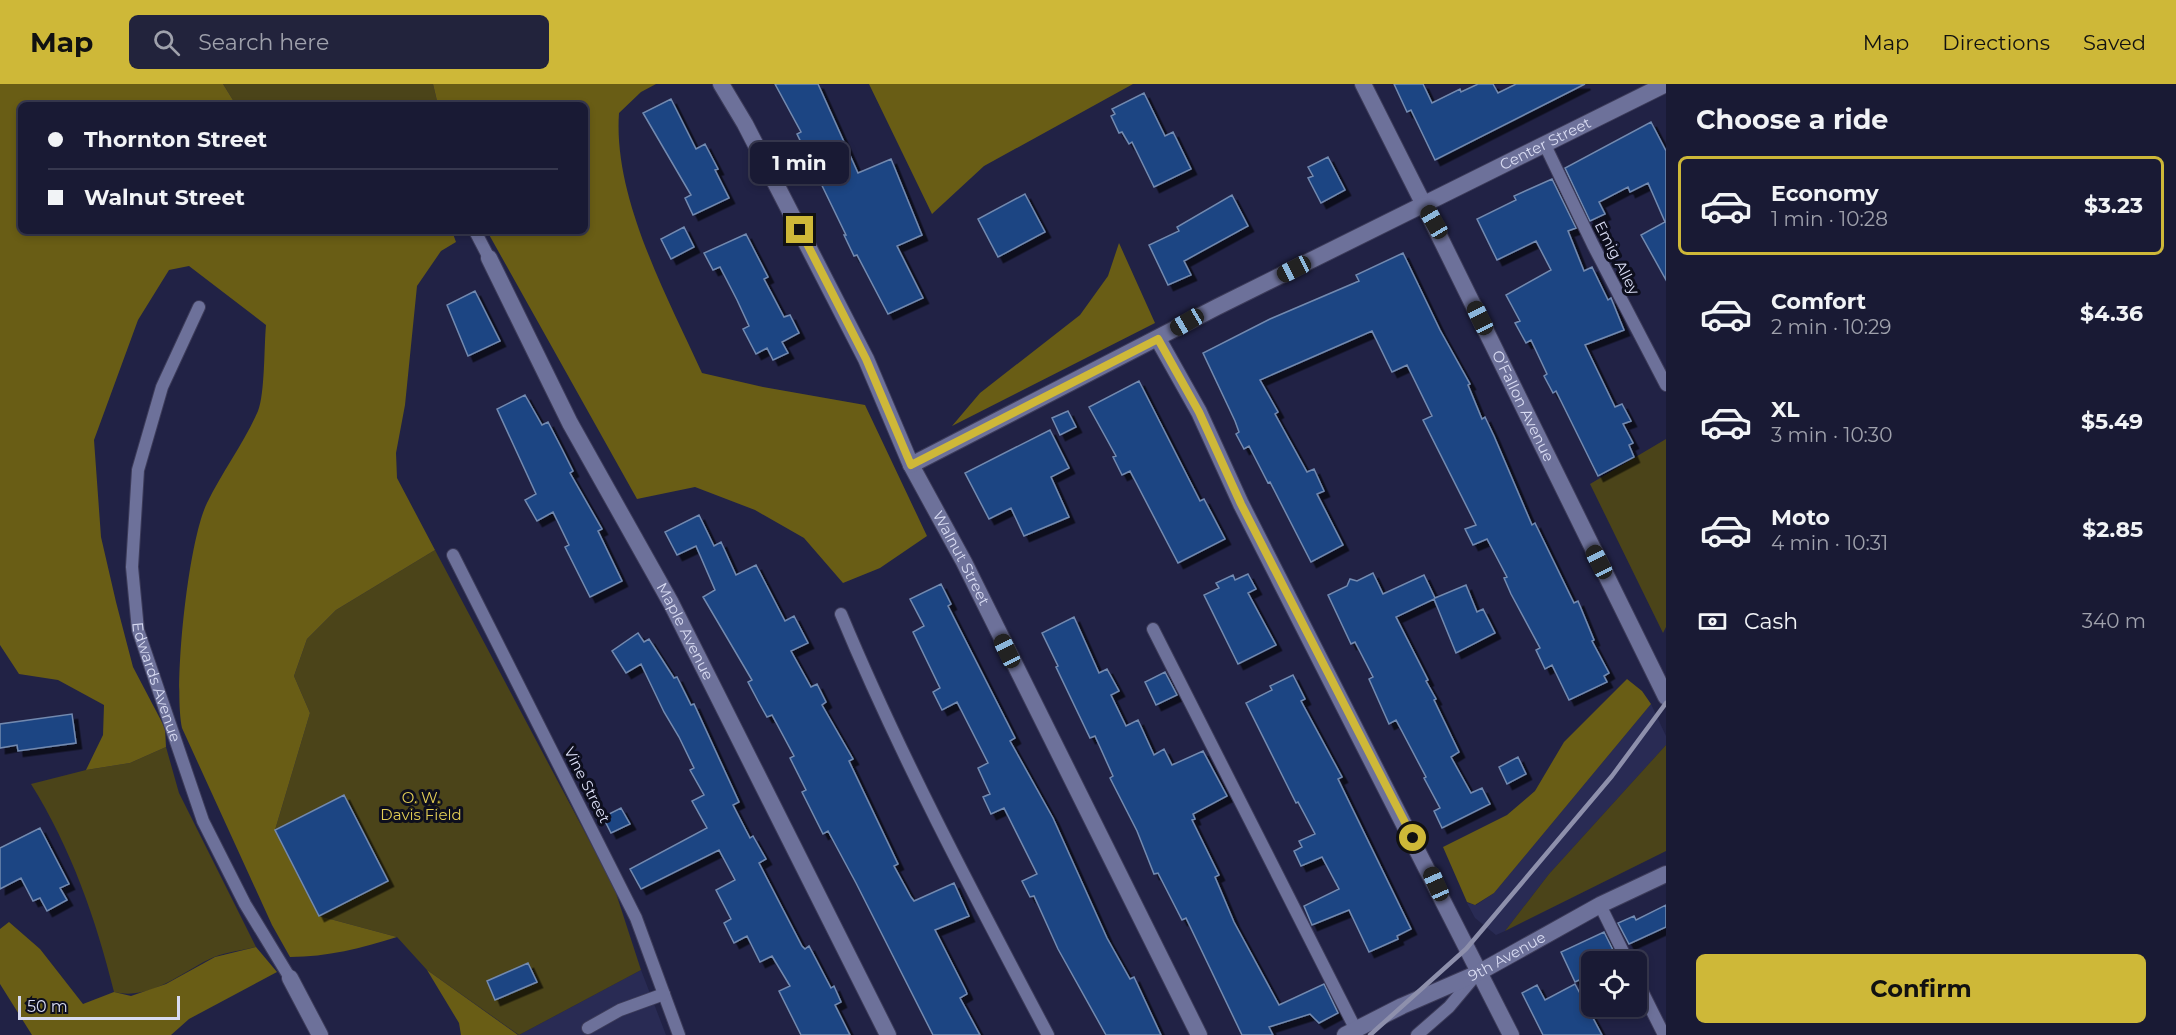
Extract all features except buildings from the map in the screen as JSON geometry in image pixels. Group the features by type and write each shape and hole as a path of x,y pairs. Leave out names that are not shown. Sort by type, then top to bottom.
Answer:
{"street":[{"name":"Walnut Street","path":"721,84 745,124 862,352 911,465 964,562 1199,1035"},
{"name":"O’Fallon Avenue","path":"1363,84 1666,696"},
{"name":"Center Street","path":"911,465 1217,307 1545,143 1665,86"},
{"name":"Maple Avenue","path":"489,258 570,423 671,603 888,1035"},
{"path":"1158,339 1199,412 1241,504 1511,1035"},
{"name":"9th Avenue","path":"1350,1032 1402,1006 1478,973 1600,905 1666,874"},
{"name":"Edwards Avenue","path":"290,978 320,1035"}],"lane":[{"name":"Emig Alley","path":"1545,143 1593,245 1666,386"},
{"name":"Maple Avenue","path":"477,234 489,258"},
{"name":"Edwards Avenue","path":"199,306 162,387 138,470 132,567 138,630 203,821 245,904 290,978"},
{"name":"Vine Street","path":"453,555 615,873 636,918 679,1035"},
{"path":"842,614 864,669 945,836 1048,1035"},
{"path":"1153,629 1350,1032"},
{"path":"1600,905 1623,951"},
{"path":"1417,1035 1449,1007 1478,973"},
{"path":"588,1028 620,1010 664,994"},
{"path":"1647,1001 1664,1035"}],"shaded area":[{"path":"0,84 223,84 234,102 18,102 18,234 453,234 456,242 441,251 417,286 405,405 396,453 397,478 435,550 336,610 307,639 294,676 310,713 275,830 319,916 397,937 344,951 290,957 272,925 182,728 179,681 181,649 188,580 194,549 207,503 258,411 263,382 266,325 189,266 169,270 138,320 94,440 101,537 116,602 133,667 165,728 166,747 130,763 86,770 103,735 104,705 58,680 19,674 0,645"},
{"path":"433,84 656,84 641,92 619,113 619,145 633,212 645,246 702,373 763,387 865,405 927,536 880,568 843,583 804,538 755,510 695,487 637,499 489,234 588,234 588,102 437,102"},
{"path":"869,84 1133,84 984,166 932,214"},
{"path":"1119,243 1155,323 952,426 980,393 1080,315 1108,276"},
{"path":"1627,679 1642,691 1651,704 1494,893 1475,905 1467,902 1443,847 1507,815 1535,791 1564,742"},
{"path":"1651,704 1666,736 1666,745 1549,874 1505,931 1496,935 1475,918 1467,903 1476,905 1494,893"},
{"path":"9,922 40,949 83,1004 114,992 131,996 166,984 215,957 256,947 277,972 189,1019 171,1035 32,1035 0,984 0,929"},
{"path":"427,970 518,1035 461,1035 459,1023"},
{"path":"641,970 666,1035 519,1035"}],"green space":[{"path":"223,84 433,84 437,102 234,102"},
{"path":"1666,439 1666,627 1663,633 1590,484"},
{"name":"O. W. Davis Field","path":"435,550 614,887 641,970 519,1035 427,970 397,937 319,916 275,830 310,713 294,676 307,639 336,610"},
{"path":"1666,745 1666,851 1505,931 1549,874"},
{"path":"166,747 179,793 256,947 214,957 154,989 128,994 114,992 81,885 58,833 31,784 86,770 130,763"}],"railway":[{"path":"1370,1035 1466,949 1612,776 1666,703"}],"route":[{"path":"800,230 866,359 911,465 1158,339 1199,412 1241,504 1413,838"}]}
